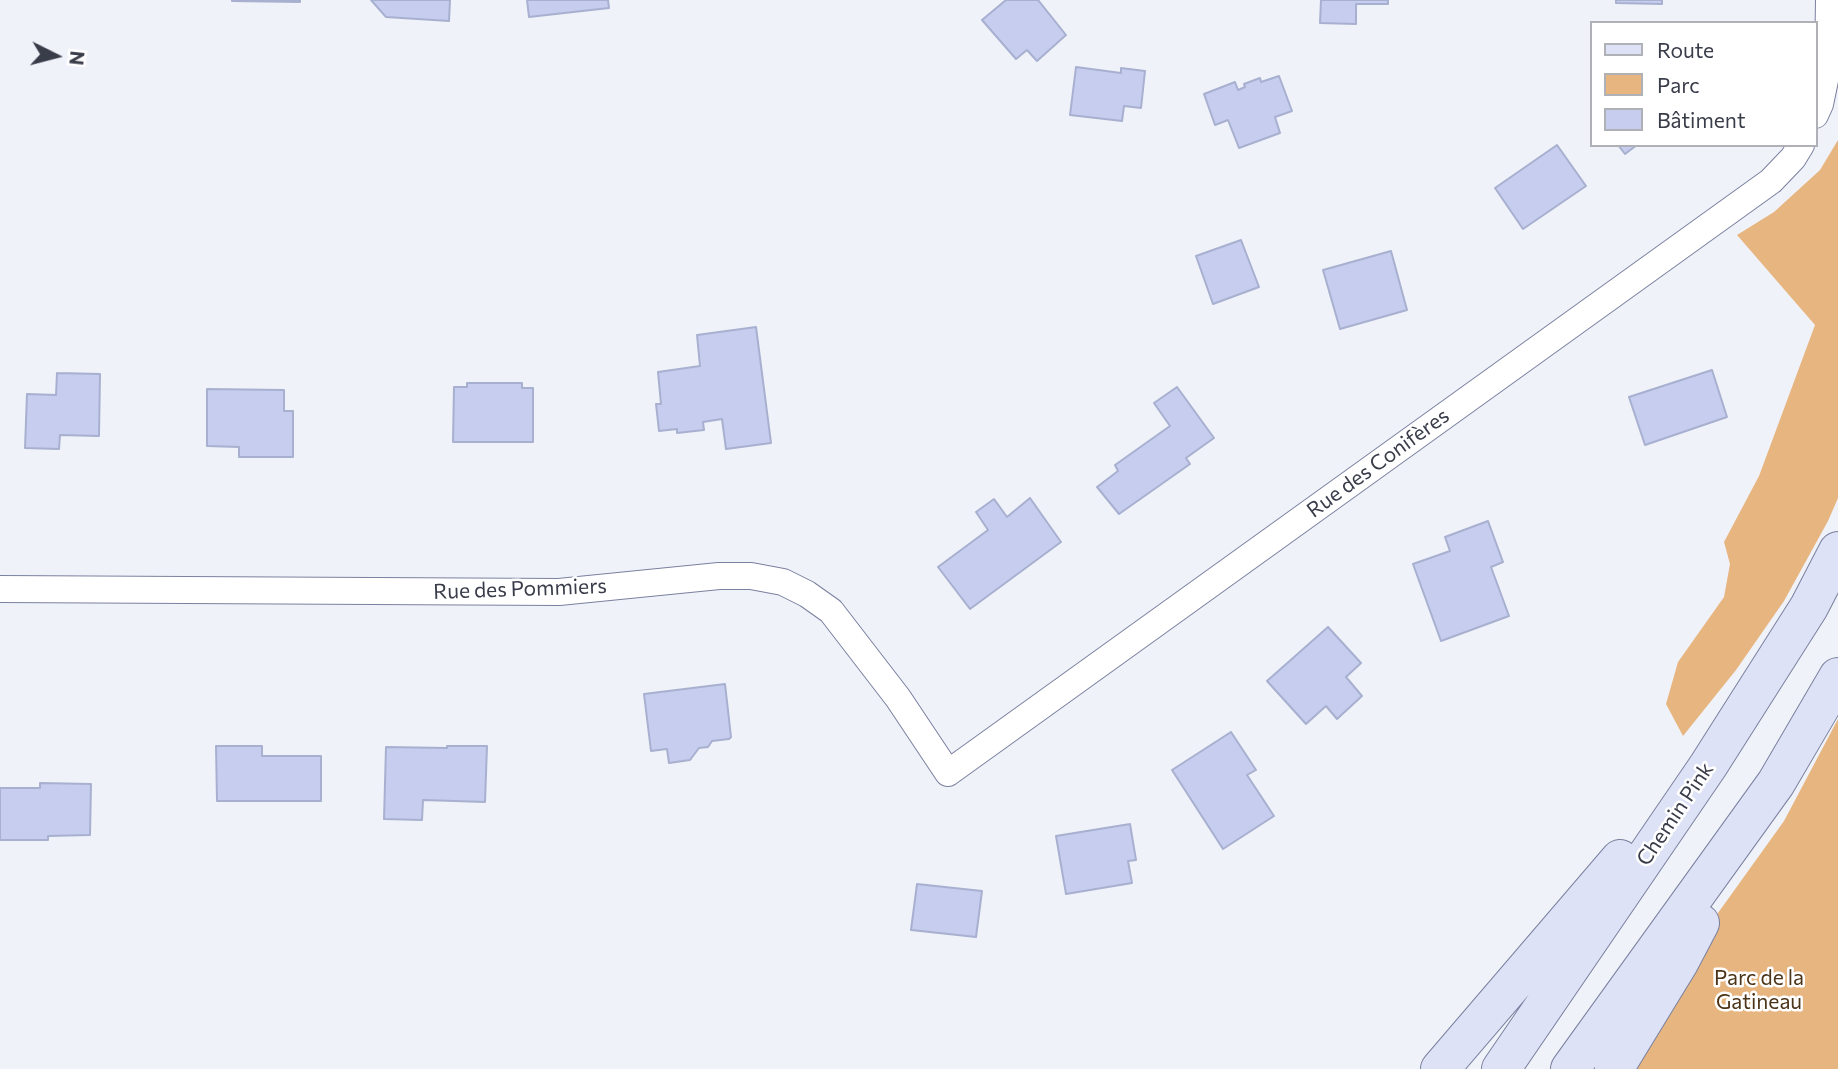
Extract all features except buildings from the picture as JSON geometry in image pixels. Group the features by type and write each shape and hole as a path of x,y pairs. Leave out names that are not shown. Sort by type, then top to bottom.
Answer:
{"main road":[{"name":"Chemin Pink","path":"1501,1069 1708,766 1803,617 1838,551"},
{"path":"1614,1069 1680,961 1776,783 1838,677"},
{"path":"1440,1069 1610,869 1708,766"},
{"path":"1570,1069 1776,783"}],"street":[{"path":"1817,111 1828,66 1829,0"},
{"name":"Rue des Conifères","path":"948,773 1770,181 1793,158 1800,147"},
{"name":"Rue des Pommiers","path":"0,589 559,592 719,576 751,576 783,582 807,594 831,611 898,698 948,773"}],"green space":[{"path":"1838,140 1838,498 1784,601 1736,670 1683,736 1666,704 1678,662 1724,597 1730,564 1724,542 1759,476 1815,325 1737,235 1774,212 1820,170"},
{"name":"Parc de la Gatineau","path":"1838,719 1838,1069 1606,1069 1784,821"}]}
